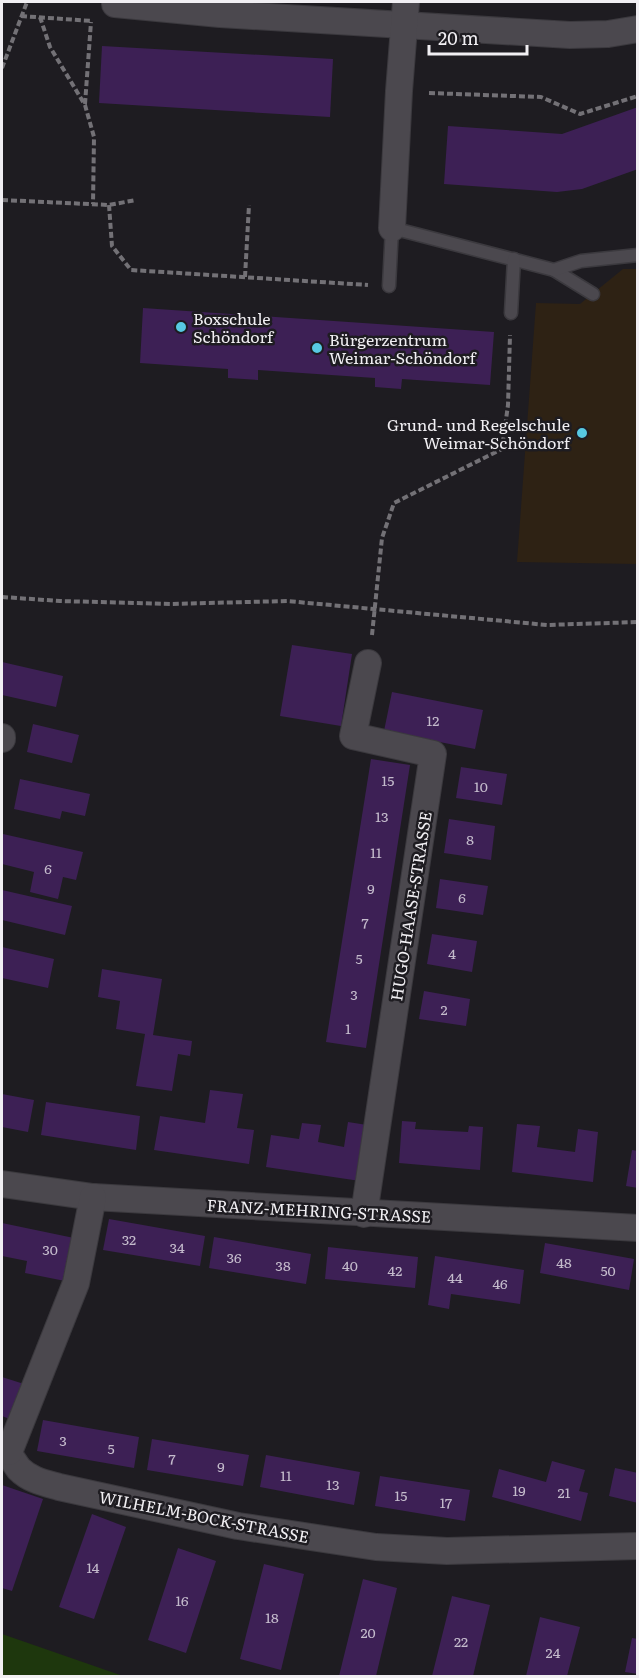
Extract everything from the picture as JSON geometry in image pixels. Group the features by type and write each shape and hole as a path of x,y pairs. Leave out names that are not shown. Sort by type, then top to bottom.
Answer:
{"street":[{"path":"115,4 220,14 405,14 570,35 638,30"},
{"path":"392,228 405,14"},
{"name":"HUGO-HAASE-STRASSE","path":"364,1214 433,754 353,736 368,663"},
{"name":"FRANZ-MEHRING-STRASSE","path":"2,1184 93,1197 638,1228"},
{"path":"5,1449 76,1283 93,1197"},
{"name":"WILHELM-BOCK-STRASSE","path":"5,1449 20,1469 35,1480 238,1526 376,1547 447,1551 638,1546"}],"lane":[{"path":"389,286 392,228 554,270 594,294"},
{"path":"554,270 581,261 638,255"},
{"path":"511,313 514,260"}],"path":[{"path":"2,68 27,2"},
{"path":"21,16 113,22 115,4"},
{"path":"40,17 50,47 85,105 94,137 93,204"},
{"path":"85,105 91,21"},
{"path":"399,92 541,97 580,114 638,96"},
{"path":"2,200 110,205 136,200"},
{"path":"110,205 112,246 131,270 389,286"},
{"path":"245,277 249,205"},
{"path":"375,610 382,538 394,503 502,449 508,405 511,313"},
{"path":"2,597 159,604 287,601 547,625 638,622"}],"shaded area":[{"name":"Grund- und Regelschule Weimar-Schöndorf","path":"623,269 637,269 637,564 517,562 536,303 580,304"}],"green space":[{"path":"2,1634 123,1676 2,1676"}],"building":[{"path":"102,46 333,59 330,117 99,103"},
{"path":"638,107 638,169 582,189 557,192 444,184 448,126 562,134"},
{"name":"Bürgerzentrum Weimar-Schöndorf","path":"143,308 494,332 490,385 402,379 401,389 375,387 375,378 258,370 258,380 228,378 228,369 140,363"},
{"path":"292,645 352,654 341,726 280,716"},
{"path":"2,662 63,676 56,707 2,695"},
{"path":"392,692 483,710 475,749 384,731"},
{"path":"33,724 79,735 72,763 27,752"},
{"path":"371,759 410,765 366,1048 326,1042"},
{"path":"461,767 507,774 502,805 456,798"},
{"path":"20,779 90,794 85,816 62,811 60,819 14,809"},
{"path":"449,819 495,826 491,860 444,853"},
{"path":"3,834 83,852 76,880 63,877 58,899 30,892 34,872 2,864"},
{"path":"440,879 488,886 483,915 436,908"},
{"path":"2,890 72,906 65,935 2,920"},
{"path":"432,934 477,941 472,972 427,964"},
{"path":"2,947 54,959 48,988 2,978"},
{"path":"102,969 162,979 153,1035 192,1041 190,1056 178,1054 172,1091 136,1086 145,1034 116,1029 120,1001 98,997"},
{"path":"424,991 470,999 466,1026 419,1019"},
{"path":"210,1090 243,1094 237,1128 254,1130 249,1164 154,1150 160,1116 205,1123"},
{"path":"2,1094 34,1100 28,1132 2,1127"},
{"path":"46,1102 140,1116 136,1150 41,1135"},
{"path":"402,1121 416,1122 415,1129 468,1132 469,1126 483,1127 480,1170 399,1163"},
{"path":"348,1122 367,1125 360,1181 266,1167 271,1135 299,1139 302,1123 321,1125 318,1142 344,1147"},
{"path":"517,1124 540,1126 537,1147 575,1152 578,1129 598,1132 593,1182 512,1172"},
{"path":"632,1150 638,1151 638,1188 626,1186"},
{"path":"109,1219 205,1236 200,1266 103,1250"},
{"path":"2,1223 74,1238 65,1281 25,1273 27,1261 2,1256"},
{"path":"214,1237 311,1254 306,1284 209,1268"},
{"path":"545,1243 634,1259 629,1290 540,1273"},
{"path":"328,1247 418,1257 415,1288 325,1279"},
{"path":"435,1256 524,1270 520,1304 451,1294 449,1309 428,1305"},
{"path":"2,1377 24,1384 12,1420 2,1416"},
{"path":"43,1420 139,1437 134,1468 37,1451"},
{"path":"152,1439 249,1455 243,1486 147,1470"},
{"path":"266,1455 360,1472 354,1505 260,1487"},
{"path":"552,1461 585,1470 579,1491 588,1493 581,1521 492,1497 499,1469 546,1482"},
{"path":"615,1468 638,1473 638,1503 609,1496"},
{"path":"380,1476 470,1490 465,1521 375,1506"},
{"path":"2,1485 43,1499 12,1591 2,1588"},
{"path":"92,1514 126,1527 94,1619 59,1607"},
{"path":"178,1548 216,1561 186,1653 148,1640"},
{"path":"264,1564 304,1574 281,1670 240,1659"},
{"path":"363,1579 397,1588 376,1676 339,1676"},
{"path":"452,1596 490,1605 473,1676 432,1676"},
{"path":"540,1617 580,1627 567,1676 526,1676"},
{"path":"632,1638 638,1639 638,1674 625,1672"}],"place":[{"name":"Boxschule Schöndorf","path":"181,327"},
{"name":"Bürgerzentrum Weimar-Schöndorf","path":"317,348"},
{"name":"Grund- und Regelschule Weimar-Schöndorf","path":"582,433"}]}
